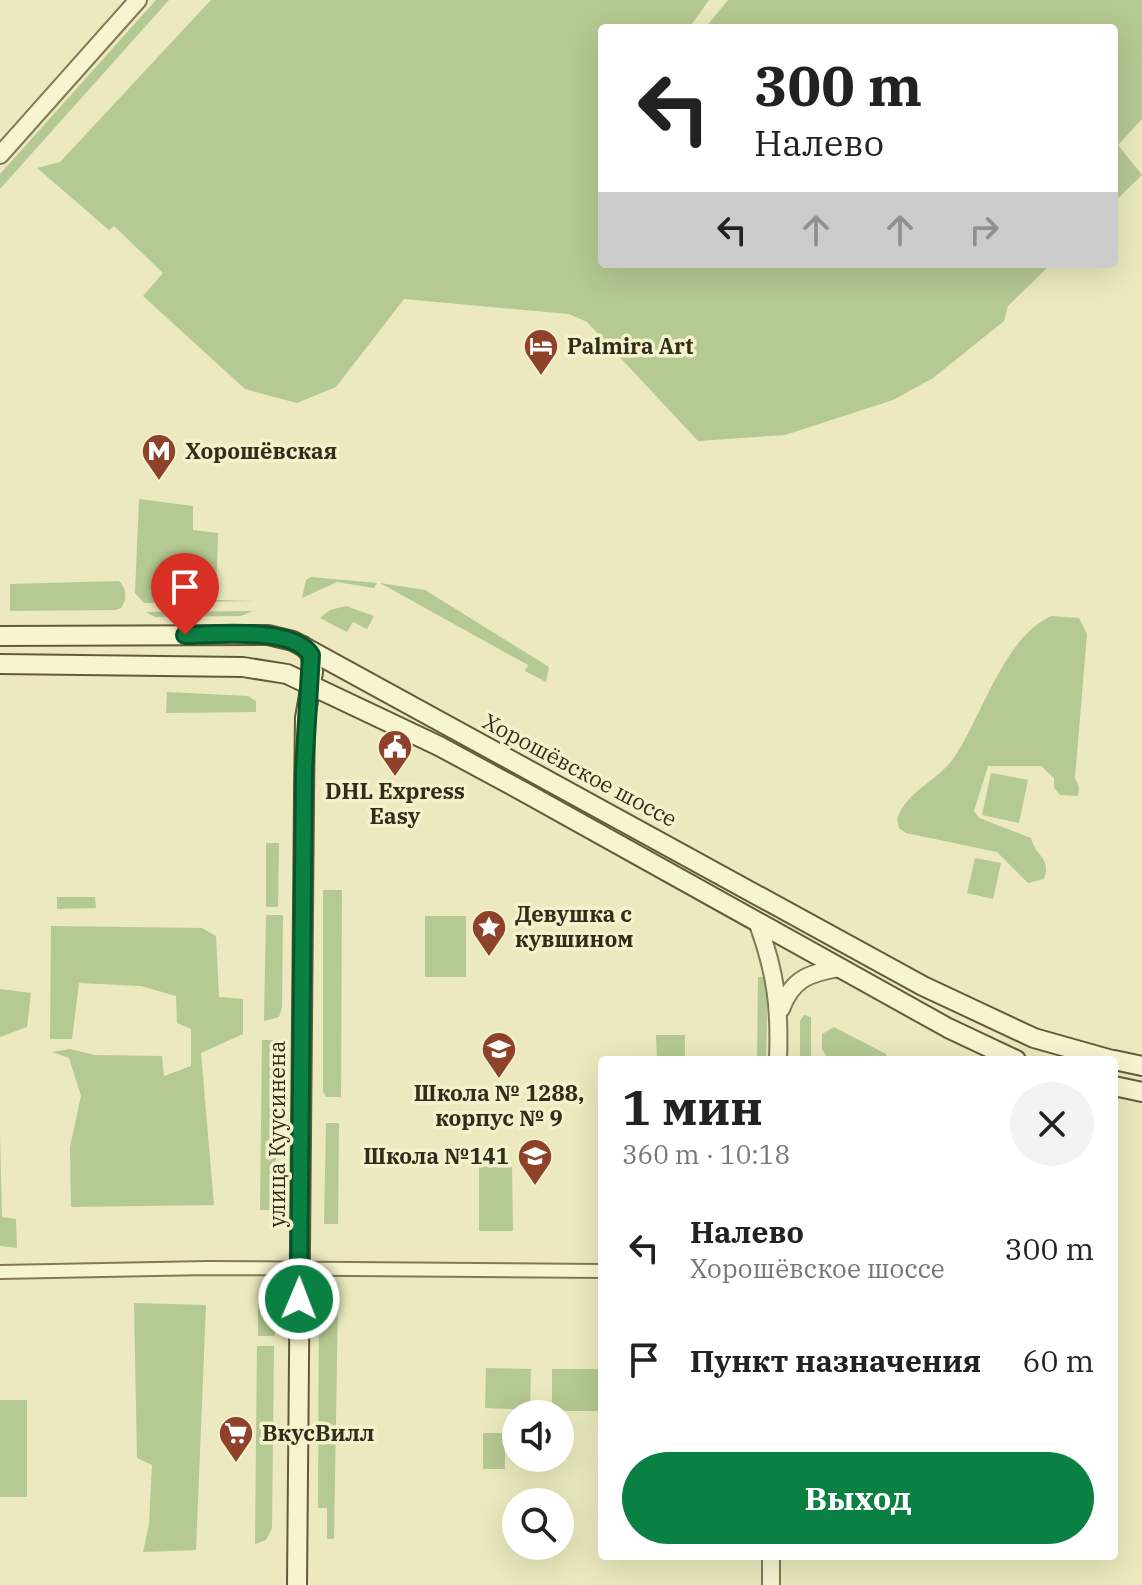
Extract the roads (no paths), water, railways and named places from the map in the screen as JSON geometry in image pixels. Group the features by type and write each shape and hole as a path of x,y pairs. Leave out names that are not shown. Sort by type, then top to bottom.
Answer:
{"main road":[{"name":"Хорошёвское шоссе","path":"0,636 268,635 297,643 923,986 1034,1038 1099,1056"},
{"path":"297,643 311,655 312,684"},
{"name":"Хорошёвское шоссе","path":"0,664 243,667 287,674 526,793 758,924 976,1043 1007,1056"},
{"path":"312,684 319,674 332,668 361,677"},
{"name":"улица Куусинена","path":"297,1585 305,733 312,684"},
{"name":"Хорошёвское шоссе","path":"1118,1061 1142,1066"},
{"path":"1118,1087 1142,1092"}],"street":[{"path":"0,155 138,0"},
{"path":"758,924 775,971 780,1011 778,1056"},
{"path":"780,1011 795,982 807,975 839,968"},
{"path":"0,1272 299,1269 598,1271"},
{"path":"771,1560 771,1585"}],"place":[{"name":"Palmira Art","path":"541,377"},
{"name":"Хорошёвская","path":"159,482"},
{"name":"DHL Express Easy","path":"395,778"},
{"name":"Девушка с кувшином","path":"489,958"},
{"name":"Школа № 1288, корпус № 9","path":"499,1080"},
{"name":"Школа №141","path":"535,1187"},
{"name":"ВкусВилл","path":"236,1464"}]}
